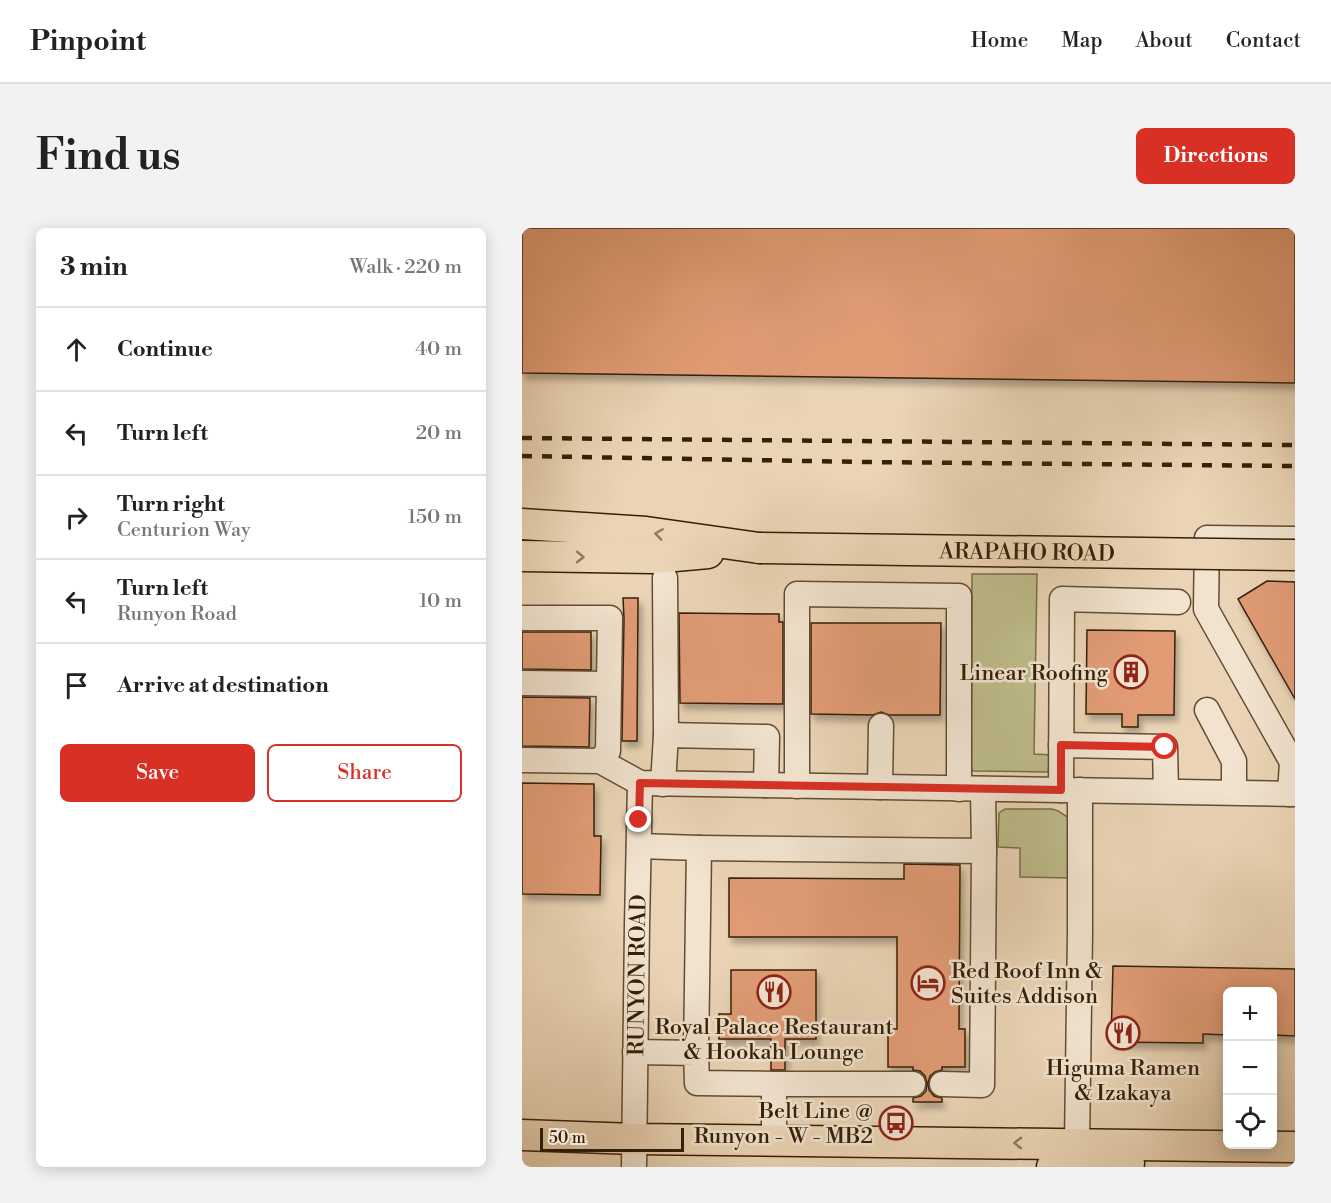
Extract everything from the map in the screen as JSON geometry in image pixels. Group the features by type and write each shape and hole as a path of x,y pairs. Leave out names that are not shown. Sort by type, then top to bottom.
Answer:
{"main road":[{"name":"ARAPAHO ROAD","path":"522,524 646,532 759,548"},
{"name":"ARAPAHO ROAD","path":"522,556 653,558 759,548 1295,555"},
{"path":"522,1136 634,1153 774,1140 1079,1155 1186,1145 1295,1147"},
{"path":"1052,1167 1079,1155"}],"street":[{"path":"522,760 600,761 652,784 1293,794 1292,762 1206,609 1207,538 1295,539"},
{"name":"RUNYON ROAD","path":"634,1153 639,846 652,784 666,735 665,578"},
{"path":"797,786 797,594 959,596 958,789"},
{"path":"1079,1155 1080,933 1070,790 1061,745 1062,599 1178,602"},
{"path":"522,618 610,618 608,751 600,761"},
{"path":"522,683 609,684"},
{"path":"1207,710 1234,761 1234,792"},
{"path":"880,726 880,787"},
{"path":"666,735 767,737 766,785"},
{"path":"1061,745 1165,747 1166,791"},
{"path":"942,1084 982,1085 983,789"},
{"path":"639,846 984,851"},
{"path":"699,848 697,1083 913,1084"},
{"path":"635,1052 696,1053"},
{"path":"774,1084 774,1140"}],"shaded area":[{"path":"972,574 1037,574 1034,754 1051,755 1052,767 1047,772 973,771 971,767"},
{"path":"1005,809 1052,809 1069,818 1071,878 1020,877 1020,848 998,847 999,813"}],"building":[{"path":"522,228 1295,228 1295,383 522,373"},
{"path":"1267,581 1295,582 1295,699 1238,599"},
{"path":"623,598 638,598 637,741 622,741"},
{"path":"679,613 779,614 779,622 783,622 783,704 680,703"},
{"path":"811,623 941,623 940,715 889,715 881,712 873,715 811,714"},
{"name":"Linear Roofing","path":"1087,630 1175,631 1174,715 1138,715 1138,727 1122,727 1122,714 1086,714"},
{"path":"522,632 591,632 591,670 522,669"},
{"path":"522,697 590,698 589,747 522,746"},
{"path":"522,783 594,784 594,836 601,836 600,895 522,894"},
{"name":"Red Roof Inn & Suites Addison","path":"904,864 960,865 959,1029 965,1029 965,1067 942,1067 942,1070 930,1076 929,1090 934,1096 942,1098 942,1102 913,1102 913,1098 921,1096 926,1091 925,1076 920,1071 913,1070 913,1067 888,1067 888,1029 897,1029 897,937 729,937 729,878 904,879"},
{"path":"1113,966 1295,969 1295,1036 1277,1035 1277,987 1223,987 1223,1035 1203,1034 1203,1043 1111,1042"},
{"name":"Royal Palace Restaurant & Hookah Lounge","path":"731,970 816,970 816,1039 785,1039 785,1070 771,1070 771,1039 719,1039 719,1014 731,1014"}],"railway":[{"path":"522,438 1295,445"},
{"path":"522,456 1295,466"}],"place":[{"name":"Linear Roofing","path":"1131,672"},
{"name":"Red Roof Inn & Suites Addison","path":"928,983"},
{"name":"Royal Palace Restaurant & Hookah Lounge","path":"774,992"},
{"name":"Higuma Ramen & Izakaya","path":"1123,1033"},
{"name":"Belt Line @ Runyon - W - MB2","path":"896,1123"}],"route":[{"path":"639,820 640,783 1061,790 1061,745 1165,747"}]}
